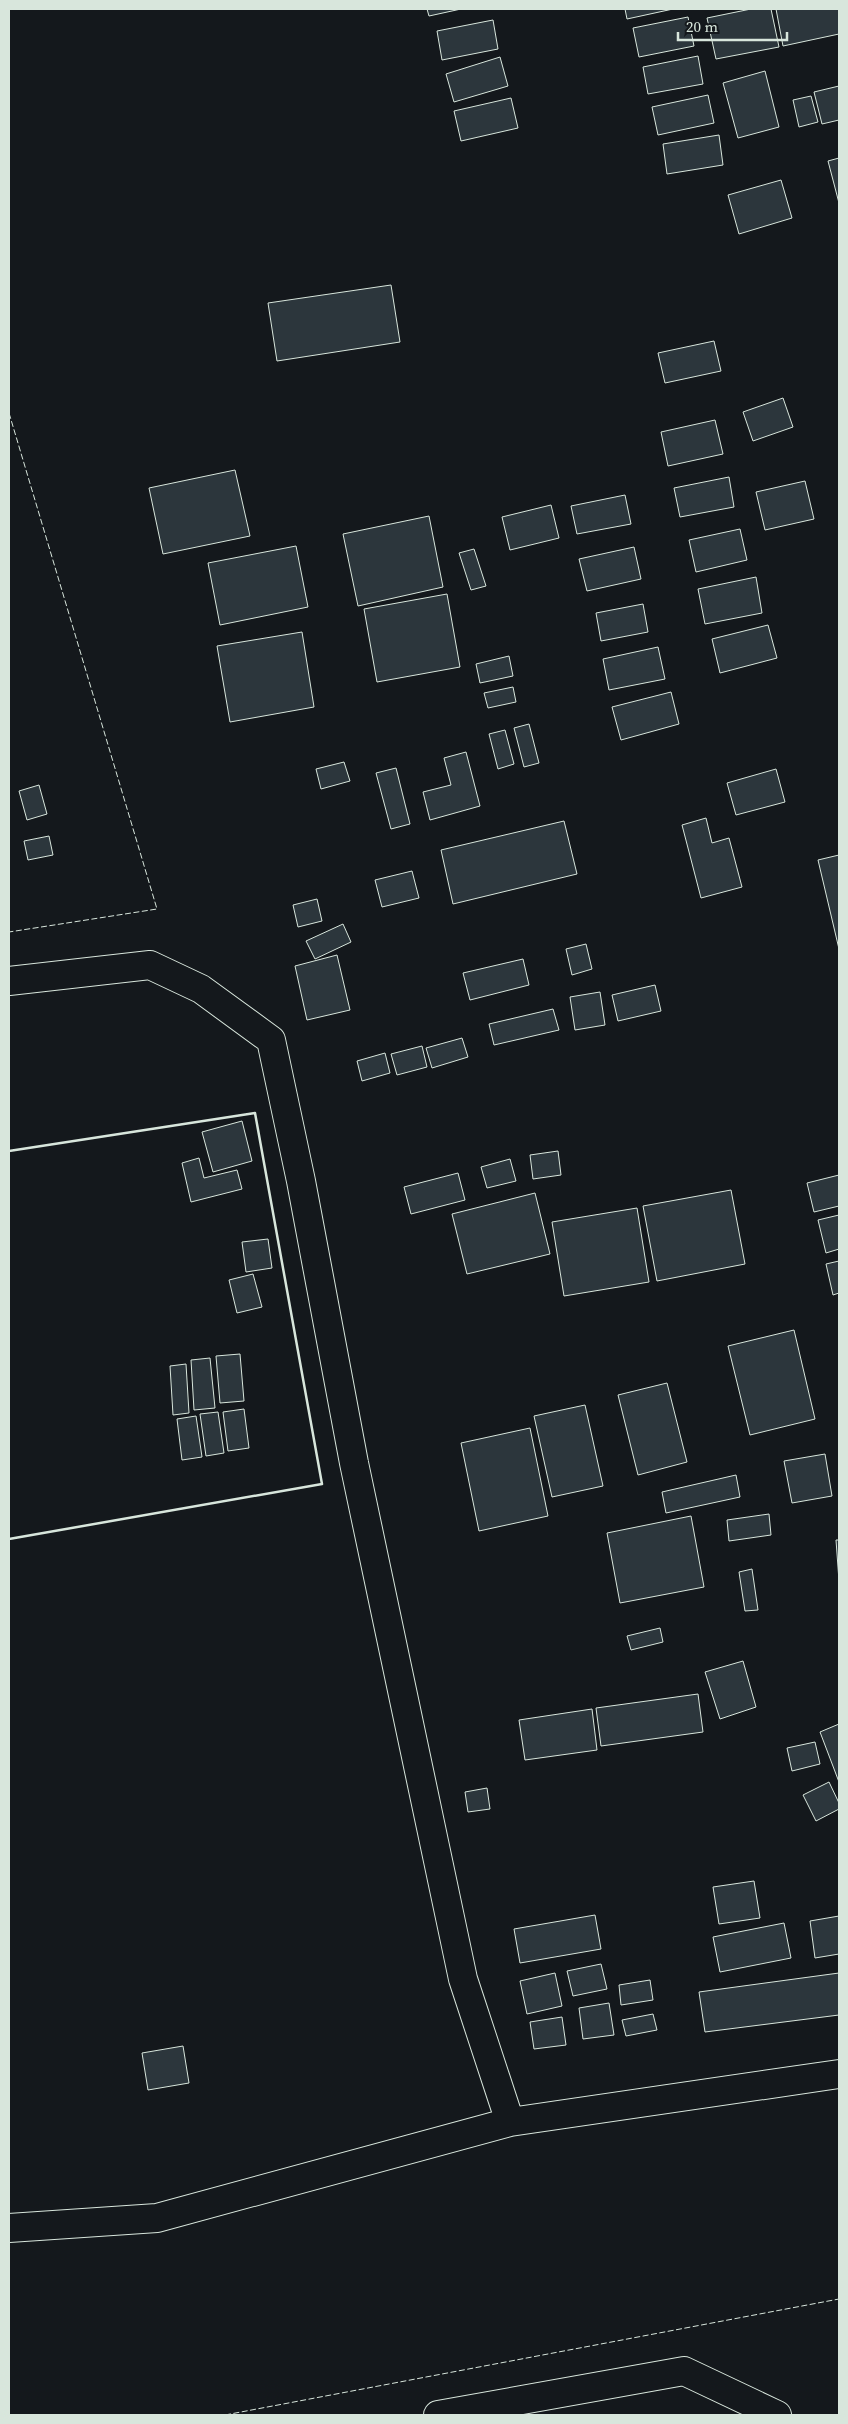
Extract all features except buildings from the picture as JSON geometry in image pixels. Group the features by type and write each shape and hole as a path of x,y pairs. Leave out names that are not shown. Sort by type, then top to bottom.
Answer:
{"street":[{"path":"9,981 150,965 201,989 271,1040 301,1181 354,1463 463,1979 510,2122"},
{"path":"9,2228 157,2218 510,2122 839,2074"},
{"path":"438,2415 684,2371 777,2415"}],"fence":[{"path":"9,413 157,909 9,932"},
{"path":"225,2415 839,2299"}],"wall":[{"path":"9,1151 255,1113 322,1484 9,1539"}]}
